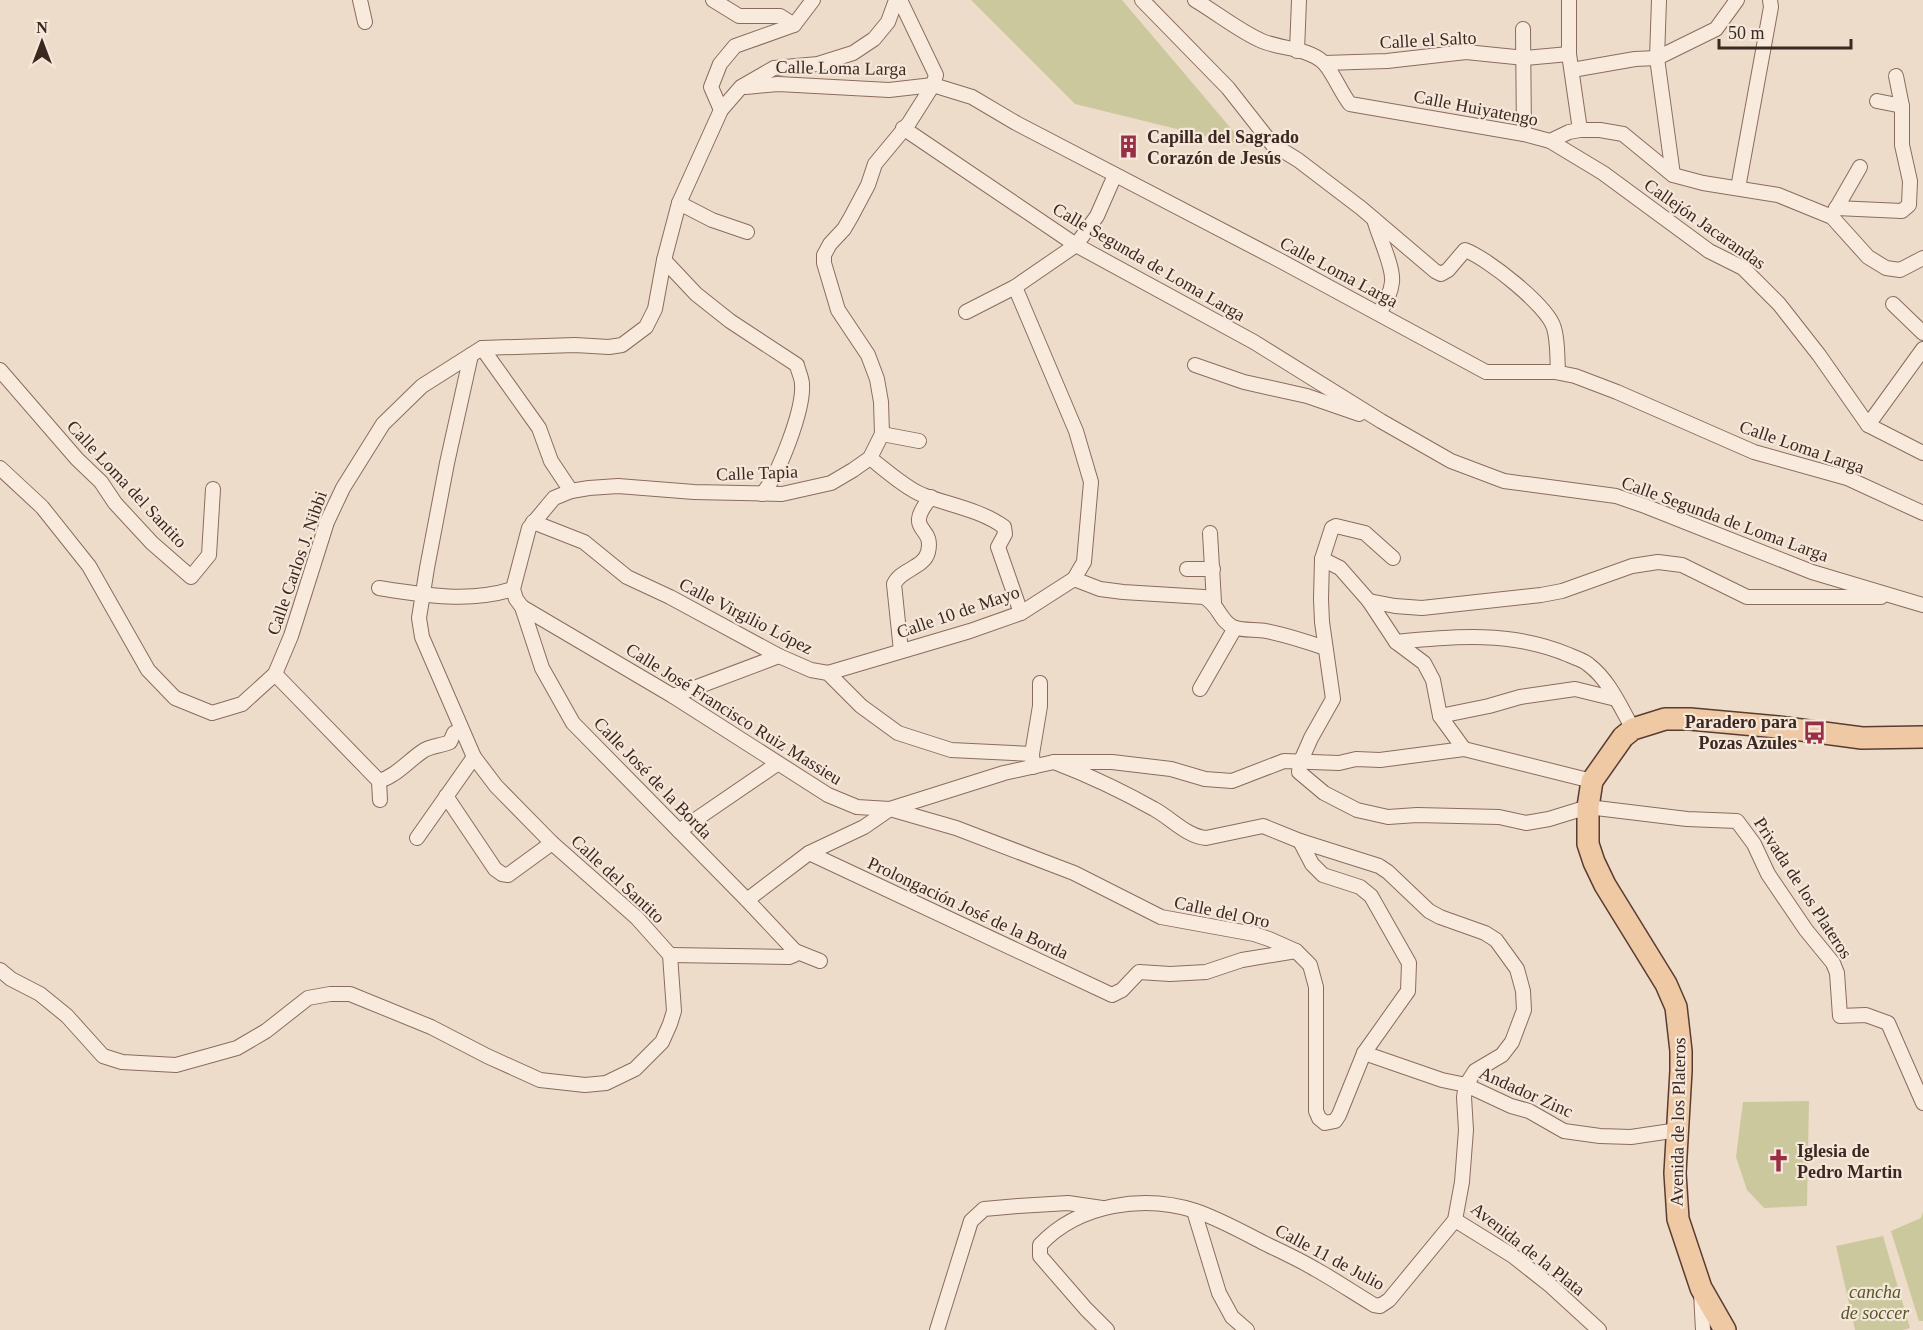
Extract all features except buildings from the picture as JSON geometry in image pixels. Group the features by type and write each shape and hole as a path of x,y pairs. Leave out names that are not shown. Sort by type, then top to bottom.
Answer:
{"main road":[{"path":"1633,729 1665,719 1690,719 1862,738 1923,737"},
{"name":"Avenida de los Plateros","path":"1633,729 1623,737 1592,781 1588,807 1588,844 1605,885 1666,984 1676,1007 1681,1051 1675,1173 1678,1219 1701,1288 1725,1330"}],"street":[{"path":"360,0 365,22"},
{"path":"713,0 739,16 780,16 794,25"},
{"path":"721,110 711,87 720,64 735,46 794,25 813,0"},
{"path":"898,0 936,75 933,85"},
{"path":"476,351 575,345 609,347 622,345 646,327 655,309 664,260 679,203 721,110 741,87 774,68 818,64 853,54 874,39 888,22 898,0"},
{"path":"1142,0 1228,88 1272,144 1298,160 1374,219 1435,271 1441,274 1448,270 1465,250 1487,262 1534,300 1554,327 1558,370 1555,372"},
{"path":"1195,0 1260,40 1313,56 1324,63"},
{"path":"1297,51 1299,0"},
{"path":"1569,0 1569,54 1580,130"},
{"path":"1659,0 1657,58 1673,175"},
{"path":"1572,70 1635,59 1657,58 1716,29 1737,0"},
{"path":"1738,188 1771,7 1770,0"},
{"path":"1523,29 1524,134"},
{"name":"Calle el Salto","path":"1324,63 1387,61 1466,52 1525,58 1569,54"},
{"name":"Calle Huiyatengo","path":"1324,63 1350,104 1524,134 1550,141 1569,132 1580,130 1600,130 1623,134 1673,175 1703,183 1778,195 1834,213 1868,257 1886,268 1900,270 1923,258"},
{"path":"1834,213 1902,211 1909,205 1911,181 1902,145 1902,106 1896,76"},
{"name":"Calle Loma Larga","path":"741,87 778,84 889,90 933,85 972,97 1486,372 1555,372 1575,376 1754,452 1847,478 1920,507"},
{"name":"Calle Tapia","path":"513,588 529,528 554,498 571,491 618,486 782,494 831,483 870,458 882,434 881,402 877,379 868,355 838,310 824,263 824,255 830,244 844,230 868,185 875,164 933,85"},
{"path":"1877,101 1902,106"},
{"name":"Calle Segunda de Loma Larga","path":"903,128 1076,245 1254,342 1381,421 1451,461 1504,481 1616,496 1812,572 1923,605"},
{"name":"Callejón Jacarandas","path":"1550,141 1603,173 1709,251 1743,268 1779,304 1819,354 1868,425 1923,453"},
{"path":"1834,213 1860,166"},
{"path":"966,312 1015,287 1076,245 1097,216 1115,175"},
{"path":"679,203 712,220 747,232"},
{"path":"1374,219 1393,281 1379,313"},
{"path":"664,260 696,294 721,315 797,365 802,384 797,416 771,483 762,494"},
{"path":"1015,287 1076,431 1091,482 1084,562 1074,579 1100,588 1123,592 1204,597 1214,602"},
{"path":"1893,304 1923,333"},
{"path":"1868,425 1923,349"},
{"path":"476,351 539,428 551,461 571,491"},
{"name":"Calle del Santito","path":"476,351 447,463 422,595 419,618 422,637 461,731 474,757 495,786 552,843 637,918 670,956"},
{"name":"Calle Carlos J. Nibbi","path":"0,468 42,507 89,566 148,670 175,698 212,713 242,704 274,674 291,636 327,522 343,488 383,424 422,386 476,351"},
{"name":"Calle Segunda de Loma Larga","path":"1195,365 1244,382 1307,396 1381,421"},
{"name":"Calle Loma del Santito","path":"0,370 76,459 101,482 115,503 152,543 191,577 209,555 213,489"},
{"path":"882,434 920,441"},
{"path":"870,458 921,495 984,516 1004,527 1005,534 998,547 1021,613"},
{"path":"901,651 894,584 897,578 925,558 928,538 918,521 918,516 931,497"},
{"name":"Calle Virgilio López","path":"533,522 584,542 627,577 670,597 779,656 811,670 828,673 861,706 898,733 951,750 1033,760"},
{"path":"1393,558 1365,533 1336,526 1332,528 1322,559 1321,599 1325,648 1334,699 1300,763 1299,772 1324,793 1357,810 1388,817 1417,815 1498,817 1526,823 1549,819 1588,807"},
{"path":"1210,533 1214,602 1226,623 1235,628 1296,638 1325,648"},
{"path":"1322,559 1340,568 1369,600 1396,642 1424,663 1433,680 1440,716 1464,749"},
{"path":"1369,600 1395,606 1422,608 1541,595 1562,591 1632,566 1658,562 1682,565 1747,597 1898,597"},
{"path":"1186,569 1213,569"},
{"name":"Calle 10 de Mayo","path":"828,673 970,631 1021,613 1074,579"},
{"path":"379,588 445,597 490,594 513,588 516,599 522,607"},
{"name":"Calle José Francisco Ruiz Massieu","path":"522,607 673,696 828,795 858,807 890,809 956,828 1074,873"},
{"name":"Calle José de la Borda","path":"522,607 542,668 573,723 795,951"},
{"path":"1200,689 1235,628"},
{"path":"1396,642 1458,636 1506,638 1554,649 1588,663 1599,674 1633,729"},
{"path":"673,696 779,656"},
{"path":"274,674 379,781 380,800"},
{"path":"1033,760 1040,706 1040,683"},
{"path":"1440,716 1520,698 1575,689 1616,699"},
{"path":"379,781 389,778 426,749 450,742 454,734 461,731"},
{"path":"747,900 809,853 864,827 890,809 1004,773 1033,760 1113,762 1172,769 1224,782 1284,761 1339,763 1356,759 1380,760 1464,749 1592,781"},
{"path":"417,838 474,757"},
{"path":"1054,762 1155,809 1197,837 1206,838 1263,826 1300,841 1379,866 1429,911 1485,933 1496,940 1517,969 1523,991 1524,1010 1512,1042 1502,1055 1475,1071 1466,1085"},
{"path":"679,831 777,764"},
{"path":"446,796 495,869 502,874 508,875 552,843"},
{"name":"Privada de los Plateros","path":"1588,807 1687,819 1737,821 1754,844 1768,874 1806,930 1833,963 1837,973 1840,1016 1866,1015 1888,1023 1923,1103"},
{"path":"1296,951 1310,965 1316,987 1316,1111 1325,1123 1335,1121 1339,1115 1364,1053 1408,991 1410,976 1408,963 1371,896 1360,887 1323,875 1312,864 1300,841"},
{"name":"Prolongación José de la Borda","path":"809,853 1112,995 1122,990 1139,972 1170,974 1206,972 1242,960 1296,951"},
{"name":"Calle del Oro","path":"1074,873 1161,917 1254,934 1296,951"},
{"path":"0,970 11,979 40,994 67,1016 102,1056 122,1062 176,1065 237,1048 266,1031 308,998 330,994 350,994 431,1027 540,1080 585,1085 606,1083 635,1069 662,1042 674,1011 670,956 789,957 794,955 795,951 820,961"},
{"name":"Andador Zinc","path":"1364,1053 1466,1085 1503,1103 1529,1111 1564,1131 1631,1137 1678,1130"},
{"name":"Avenida de la Plata","path":"1466,1085 1464,1097 1466,1130 1462,1182 1455,1220 1513,1256 1551,1286 1599,1330"},
{"path":"937,1330 971,1221 984,1209 1068,1203 1105,1208"},
{"name":"Calle 11 de Julio","path":"1105,1208 1123,1204 1155,1203 1194,1210 1316,1269 1374,1305 1380,1306 1389,1300 1455,1220"},
{"path":"1105,1208 1089,1213 1048,1236 1040,1245 1040,1257 1086,1310 1107,1330"},
{"path":"1194,1210 1219,1293 1232,1317 1247,1330"},
{"path":"1701,1288 1703,1330"}],"green space":[{"path":"971,0 1122,0 1246,146 1075,104"},
{"path":"1809,1101 1807,1206 1764,1208 1747,1190 1736,1157 1743,1102"},
{"path":"1923,1212 1923,1321 1919,1321 1891,1231 1921,1218"},
{"name":"cancha de soccer","path":"1883,1236 1910,1328 1855,1330 1836,1246"}],"place":[{"name":"Capilla del Sagrado Corazón de Jesús","path":"1129,147"},
{"name":"Paradero para Pozas Azules","path":"1815,732"},
{"name":"Iglesia de Pedro Martin","path":"1779,1161"}]}
